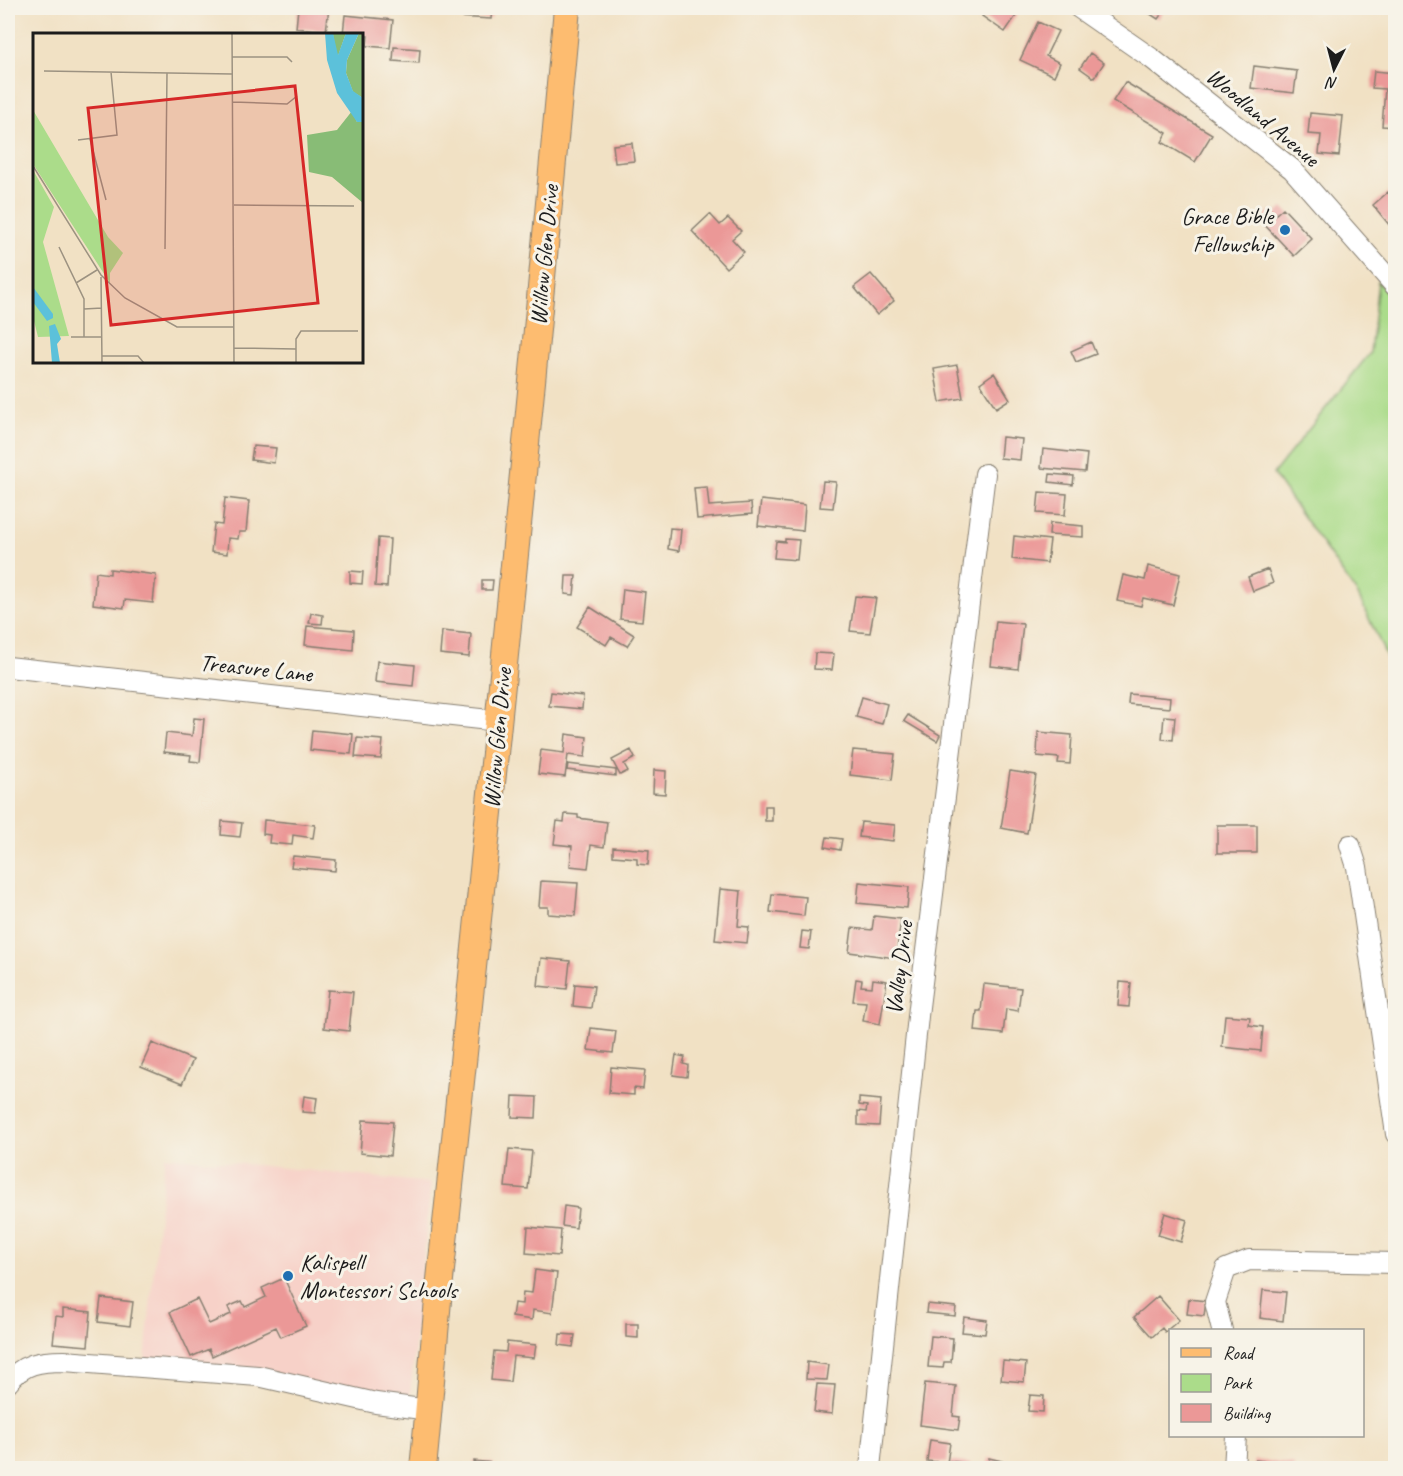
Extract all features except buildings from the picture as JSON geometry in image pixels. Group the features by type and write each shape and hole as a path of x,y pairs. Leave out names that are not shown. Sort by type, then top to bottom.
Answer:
{"main road":[{"name":"Willow Glen Drive","path":"423,1468 440,1274 498,721 567,8"}],"street":[{"name":"Woodland Avenue","path":"1079,8 1150,58 1292,170 1395,287"},
{"name":"Valley Drive","path":"870,1468 919,1007 985,474"},
{"name":"Treasure Lane","path":"8,667 498,721"},
{"path":"1350,845 1357,867 1395,1134"},
{"path":"1222,1329 1215,1302 1226,1269 1249,1260 1395,1263"},
{"path":"8,1383 26,1366 42,1361 64,1361 258,1376 376,1403 429,1410"},
{"path":"1234,1468 1236,1437"}],"shaded area":[{"name":"Kalispell Montessori Schools","path":"165,1156 431,1183 410,1396 144,1369"}],"green space":[{"path":"1378,281 1396,303 1395,675 1358,595 1273,474 1370,353"}],"place":[{"name":"Grace Bible Fellowship","path":"1285,230"},
{"name":"Kalispell Montessori Schools","path":"288,1276"}]}
